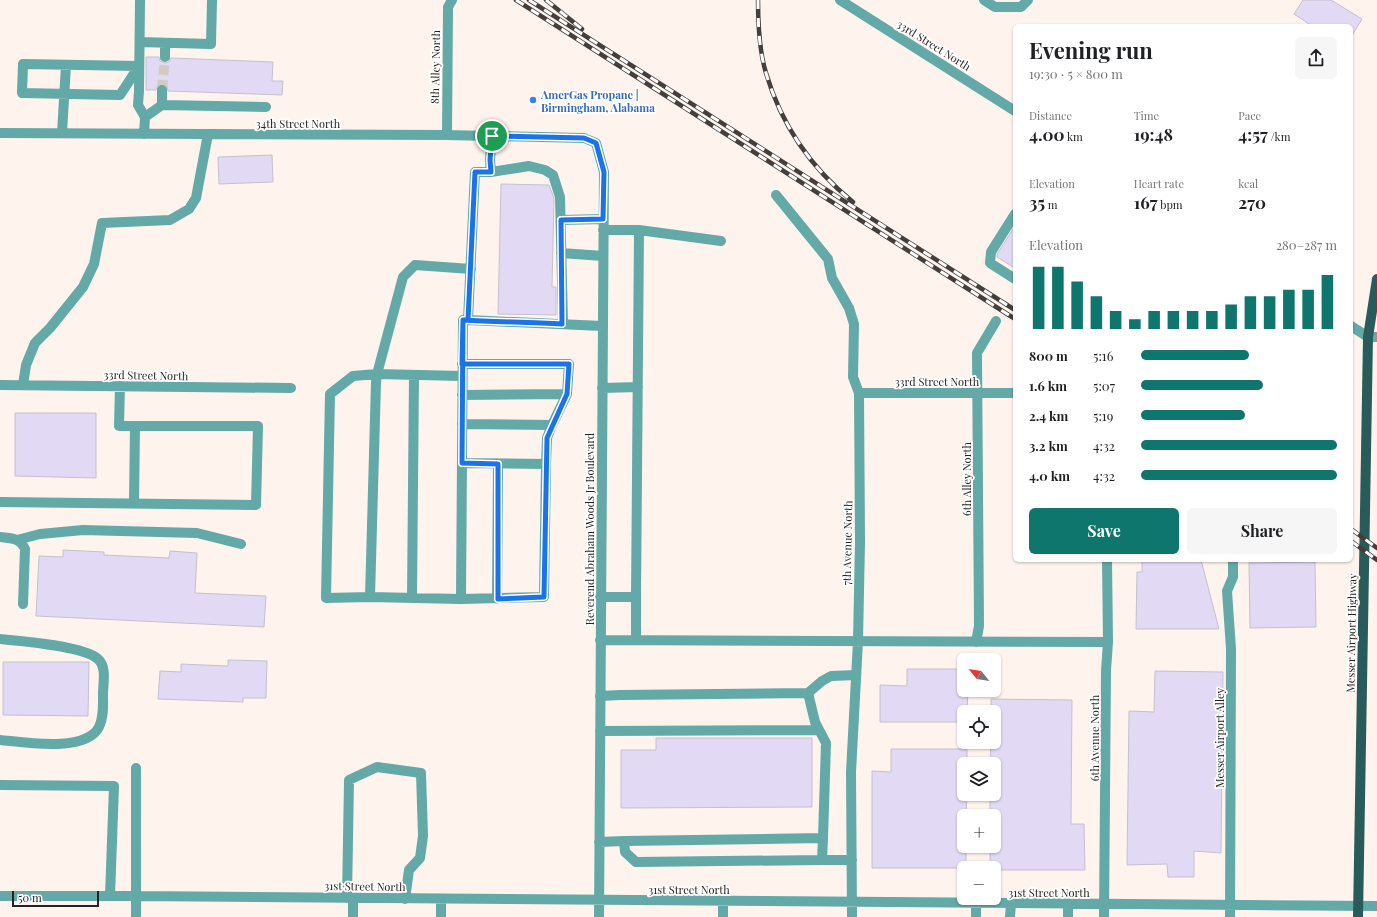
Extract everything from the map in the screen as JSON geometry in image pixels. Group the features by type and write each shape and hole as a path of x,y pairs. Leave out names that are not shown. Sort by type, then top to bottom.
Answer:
{"main road":[{"name":"Messer Airport Highway","path":"1358,917 1373,337 1377,279"}],"street":[{"path":"140,0 138,105 145,117 144,134"},
{"path":"140,42 211,44 212,0"},
{"name":"8th Alley North","path":"447,135 448,7 452,0"},
{"name":"33rd Street North","path":"840,0 1013,110"},
{"path":"984,0 995,7 1021,7 1028,0"},
{"path":"165,43 165,57"},
{"path":"23,64 139,66 120,95 22,93 23,64"},
{"path":"62,134 66,65"},
{"path":"162,90 162,105"},
{"path":"145,117 162,105 266,107"},
{"name":"34th Street North","path":"0,133 447,135 584,138 596,143"},
{"path":"23,385 26,365 35,343 50,328 83,287 94,264 102,223 170,220 189,209 196,198 208,134"},
{"path":"491,172 490,160 492,136"},
{"name":"Reverend Abraham Woods Jr Boulevard","path":"596,143 604,172 599,917"},
{"path":"468,320 475,172 491,172 529,166 545,170 553,175 560,197 562,324"},
{"name":"7th Avenue North","path":"776,195 828,259 832,278 849,308 854,324 853,377 859,393 860,542 858,641 851,772 852,917"},
{"path":"1013,217 990,252 990,263 1013,278"},
{"path":"561,220 603,219"},
{"path":"603,230 639,230 721,241"},
{"path":"636,640 639,230"},
{"path":"561,253 603,256"},
{"path":"370,597 377,374 403,277 415,266 470,269"},
{"path":"461,599 463,320 602,326"},
{"name":"6th Alley North","path":"976,642 979,626 977,353 996,321"},
{"path":"1353,327 1373,337"},
{"path":"462,364 569,364 567,394 547,438 544,597 498,599 370,597 326,598 330,394 353,376 377,374 462,376"},
{"path":"412,598 414,375"},
{"name":"33rd Street North","path":"0,385 291,388"},
{"path":"0,502 256,505 258,426 119,426 120,386"},
{"path":"602,388 638,387"},
{"name":"33rd Street North","path":"859,393 1013,393"},
{"path":"462,395 567,394"},
{"path":"462,424 552,425"},
{"path":"134,503 135,426"},
{"path":"462,463 546,464"},
{"path":"498,464 498,599"},
{"path":"17,540 40,534 83,530 197,533 241,544"},
{"path":"0,538 17,540 25,549 23,604"},
{"name":"6th Avenue North","path":"1104,917 1106,670 1108,642 1107,562"},
{"name":"Messer Airport Alley","path":"1230,917 1232,649 1227,591 1233,577 1233,562"},
{"path":"600,597 636,597"},
{"path":"0,639 80,650 97,658 103,665 104,677 102,717 98,729 90,737 80,741 55,744 0,740"},
{"path":"600,640 1108,642"},
{"path":"600,696 808,693 822,681 831,676 856,674"},
{"path":"808,693 815,722 826,743 822,860"},
{"path":"600,731 819,730"},
{"path":"353,917 350,898 349,780 377,767 421,773 423,836 420,858 409,870 405,899"},
{"path":"136,768 136,917"},
{"path":"0,785 114,786 110,896"},
{"path":"599,842 823,838"},
{"path":"624,841 625,852 636,862 852,860"},
{"name":"31st Street North","path":"0,896 957,903"},
{"path":"441,899 441,917"},
{"path":"723,901 723,917"},
{"name":"31st Street North","path":"1001,903 1377,906"},
{"path":"1010,917 1011,903"},
{"path":"1068,904 1068,917"},
{"path":"976,905 976,917"}],"building":[{"path":"1303,0 1331,0 1362,19 1353,34 1353,24 1309,24 1294,14"},
{"path":"146,57 159,57 160,61 165,63 169,62 171,58 273,62 272,81 283,81 282,95 168,91 167,86 162,84 158,85 156,90 146,90"},
{"path":"272,155 273,182 219,184 218,157"},
{"path":"501,184 549,185 554,198 552,287 556,287 556,315 498,314"},
{"path":"1013,229 1013,267 997,257 997,254"},
{"path":"15,413 96,413 96,478 15,476"},
{"path":"63,550 104,552 104,555 169,558 170,551 197,553 195,593 266,596 264,627 36,616 39,556 63,557"},
{"path":"1142,562 1202,562 1219,629 1136,629 1137,572 1142,572"},
{"path":"1315,562 1316,627 1250,628 1249,563"},
{"path":"228,660 267,661 266,698 243,698 243,702 158,699 160,671 181,672 181,664 228,666"},
{"path":"3,662 89,662 88,716 3,715"},
{"path":"907,669 957,669 957,697 968,697 967,705 957,705 957,722 880,722 880,685 907,686"},
{"path":"1155,671 1223,672 1221,853 1194,851 1194,877 1168,877 1167,864 1127,865 1129,711 1154,712"},
{"path":"991,699 1072,700 1071,824 1084,824 1085,870 1001,870 1001,861 990,861 990,853 1001,853 1001,809 990,809 990,801 1001,801 1001,757 990,757 991,749 1001,749 1001,705 991,705"},
{"path":"656,738 812,738 812,807 621,808 621,750 656,750"},
{"path":"891,749 967,749 967,757 957,757 957,801 967,801 966,809 957,809 957,853 966,853 966,861 957,861 957,868 872,868 872,771 891,772"}],"tunnel":[{"path":"162,90 165,57"}],"railway":[{"path":"516,0 1013,318"},
{"path":"529,0 1013,309"},
{"path":"546,0 582,29"},
{"path":"758,0 760,46 766,73 780,110 799,144 811,160 824,175 853,202"},
{"path":"1353,530 1377,548"},
{"path":"1353,542 1377,560"}],"place":[{"name":"AmerGas Propane | Birmingham, Alabama","path":"533,100"}],"route":[{"path":"492,136 490,160 491,172 475,172 468,320 463,320 462,463 498,464 498,599 544,597 547,438 567,394 569,364 462,364 463,320 562,324 561,220 603,219 604,172 596,143 584,138 492,136"}]}
